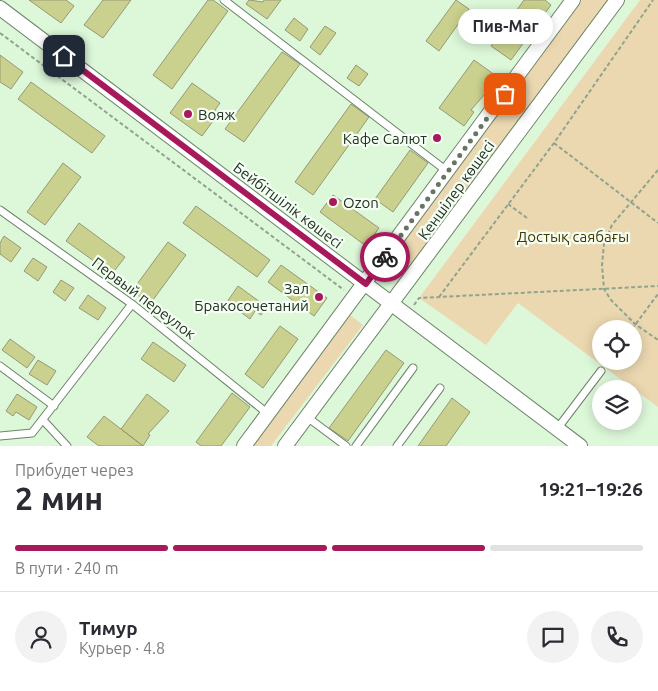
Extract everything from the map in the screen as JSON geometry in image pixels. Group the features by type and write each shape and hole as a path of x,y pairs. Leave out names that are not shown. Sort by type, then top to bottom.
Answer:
{"street":[{"name":"Кеншілер көшесі","path":"244,446 366,284 574,0"},
{"name":"Кеншілер көшесі","path":"285,446 617,0"},
{"name":"Бейбітшілік көшесі","path":"0,8 580,446"}],"lane":[{"path":"224,0 448,172"},
{"name":"Первый переулок","path":"0,210 132,304 267,414"},
{"path":"0,436 32,433 132,304"},
{"path":"0,366 54,406"},
{"path":"356,446 413,368"},
{"path":"557,429 601,371"},
{"path":"397,446 440,388"},
{"path":"307,417 346,446"},
{"path":"43,420 67,446"}],"path":[{"path":"439,297 554,143 652,0"},
{"path":"0,32 345,291"},
{"path":"554,143 658,222"},
{"path":"631,320 611,300 604,289 602,266 604,244 612,226 658,170"},
{"path":"508,204 527,218"},
{"path":"407,315 419,298 658,286"},
{"path":"638,320 658,294"},
{"path":"642,329 658,340"}],"green space":[{"path":"582,0 608,0 405,275 388,263"},
{"name":"Достық саябағы","path":"640,0 658,0 658,407 642,395 642,380 622,380 608,370 642,370 642,320 592,320 592,358 518,303 486,345 419,298"},
{"path":"350,315 363,325 271,446 252,446"}],"building":[{"path":"29,0 66,0 74,6 61,23"},
{"path":"103,0 131,0 103,38 84,25"},
{"path":"208,0 213,0 228,11 172,89 153,75"},
{"path":"249,0 263,2 264,0 281,0 267,19 246,4"},
{"path":"456,0 469,9 439,51 426,41"},
{"path":"524,0 545,0 551,5 511,60 491,46"},
{"path":"294,18 308,29 300,41 285,30"},
{"path":"325,26 336,33 320,55 310,47"},
{"path":"282,52 300,64 244,142 225,129"},
{"path":"0,55 23,72 11,89 0,82"},
{"path":"474,60 499,78 471,110 474,112 464,126 439,108"},
{"path":"356,65 368,74 359,86 347,78"},
{"path":"31,82 105,136 92,153 18,99"},
{"path":"192,83 220,103 215,110 219,113 202,136 170,113"},
{"path":"351,104 369,117 313,195 295,182"},
{"path":"410,150 428,163 393,212 375,199"},
{"path":"63,163 81,177 45,225 27,212"},
{"path":"333,195 379,228 366,246 320,212"},
{"path":"196,206 270,260 257,277 183,223"},
{"path":"79,223 125,257 112,274 66,241"},
{"path":"4,236 21,248 11,262 0,254 0,243"},
{"path":"168,242 186,255 150,304 132,291"},
{"path":"33,258 47,267 38,281 24,271"},
{"path":"281,265 327,298 314,316 268,282"},
{"path":"61,280 74,288 65,301 53,292"},
{"path":"238,286 267,307 261,315 255,311 250,319 227,302"},
{"path":"88,295 106,308 98,320 79,308"},
{"path":"280,326 298,339 263,388 245,374"},
{"path":"10,339 35,357 27,368 2,350"},
{"path":"153,342 186,365 174,382 141,359"},
{"path":"386,350 404,363 348,441 329,428"},
{"path":"38,360 56,371 47,385 29,374"},
{"path":"232,393 250,407 221,446 201,446 196,442"},
{"path":"17,394 37,407 29,420 16,412 13,416 6,411"},
{"path":"147,394 169,411 148,434 150,435 143,446 121,429"},
{"path":"452,398 470,412 446,446 418,446"},
{"path":"104,416 143,446 99,446 87,437"}],"way so far":[{"path":"385,257 505,94"}],"place":[{"name":"Пив-Маг","path":"505,94"},
{"name":"Вояж","path":"188,114"},
{"name":"Кафе Салют","path":"437,138"},
{"name":"Ozon","path":"333,202"},
{"name":"Зал Бракосочетаний","path":"319,297"}],"route":[{"path":"64,56 366,284 385,257"}]}
